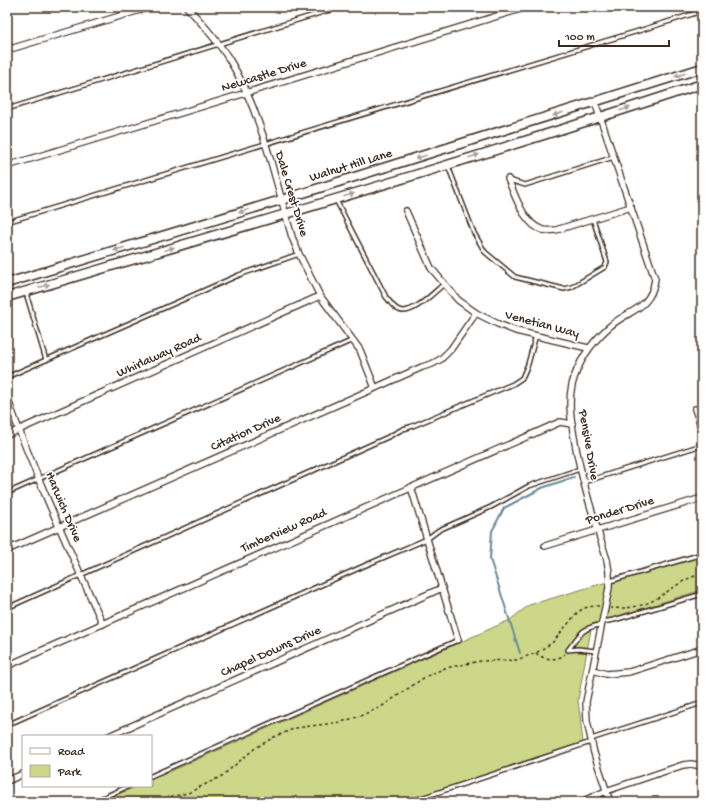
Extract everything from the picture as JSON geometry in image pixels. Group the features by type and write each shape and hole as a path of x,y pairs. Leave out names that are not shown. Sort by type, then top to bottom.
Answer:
{"main road":[{"name":"Walnut Hill Lane","path":"7,283 281,200 702,68"},
{"name":"Walnut Hill Lane","path":"7,297 336,199 702,84"}],"street":[{"path":"7,50 150,7"},
{"name":"Dale Crest Drive","path":"186,7 219,44 237,72 247,93 265,145 285,214 299,254 320,296 360,350 375,388"},
{"name":"Newcastle Drive","path":"7,166 527,7"},
{"name":"Pensive Drive","path":"595,102 655,279 653,290 649,297 638,308 612,324 588,348 578,366 572,386 570,409 583,482 607,560 610,581 586,702 587,721 591,741 610,802"},
{"path":"508,179 526,218 543,230 556,230 631,207"},
{"name":"Venetian Way","path":"406,211 431,268 458,300 476,313 516,331 588,348"},
{"name":"Whirlaway Road","path":"7,435 320,296"},
{"name":"Citation Drive","path":"7,550 432,364 441,359 451,349 476,313"},
{"name":"Harwich Drive","path":"7,397 18,430 103,624"},
{"path":"696,409 702,429"},
{"name":"Timberview Road","path":"7,666 560,422 572,424"},
{"path":"411,487 458,640"},
{"name":"Ponder Drive","path":"545,546 702,498"},
{"name":"Chapel Downs Drive","path":"111,735 442,588"},
{"path":"593,670 606,674 629,672 702,649"},
{"path":"581,802 606,791 683,765 691,764 702,766"},
{"path":"7,781 22,774"}],"lane":[{"path":"7,109 340,7"},
{"path":"7,222 635,32 696,13 702,8"},
{"path":"508,179 525,185 614,157"},
{"path":"447,164 474,233 485,252 515,277 564,289 572,287 605,267 607,262 593,218"},
{"path":"336,199 386,297 395,308 406,312 416,307 444,284"},
{"path":"7,377 239,275 299,254"},
{"path":"25,292 46,360"},
{"path":"7,608 403,429 513,384 522,378 528,364 536,336"},
{"path":"7,493 353,340"},
{"path":"583,482 702,445"},
{"path":"7,725 427,539 439,530 491,507 529,486 580,469"},
{"path":"610,581 702,554"},
{"path":"568,650 586,629 591,626 702,594"},
{"path":"152,776 458,640"},
{"path":"568,650 578,649 596,652"},
{"path":"409,802 702,704"},
{"path":"94,802 127,787"}],"path":[{"path":"129,802 165,798 188,793 222,776 254,749 274,737 296,728 341,722 360,716 381,707 425,677 445,668 481,661 516,660 536,654 553,642 584,608 594,606 630,608 650,602 688,578 702,574"},
{"path":"536,654 540,657 556,658 564,656 568,650"}],"green space":[{"path":"702,554 702,590 592,624 578,700 583,742 402,802 101,802 135,787 152,787 152,780 510,620 529,605"}],"waterway":[{"path":"520,653 490,559 492,531 504,508 542,488 574,477"}]}
